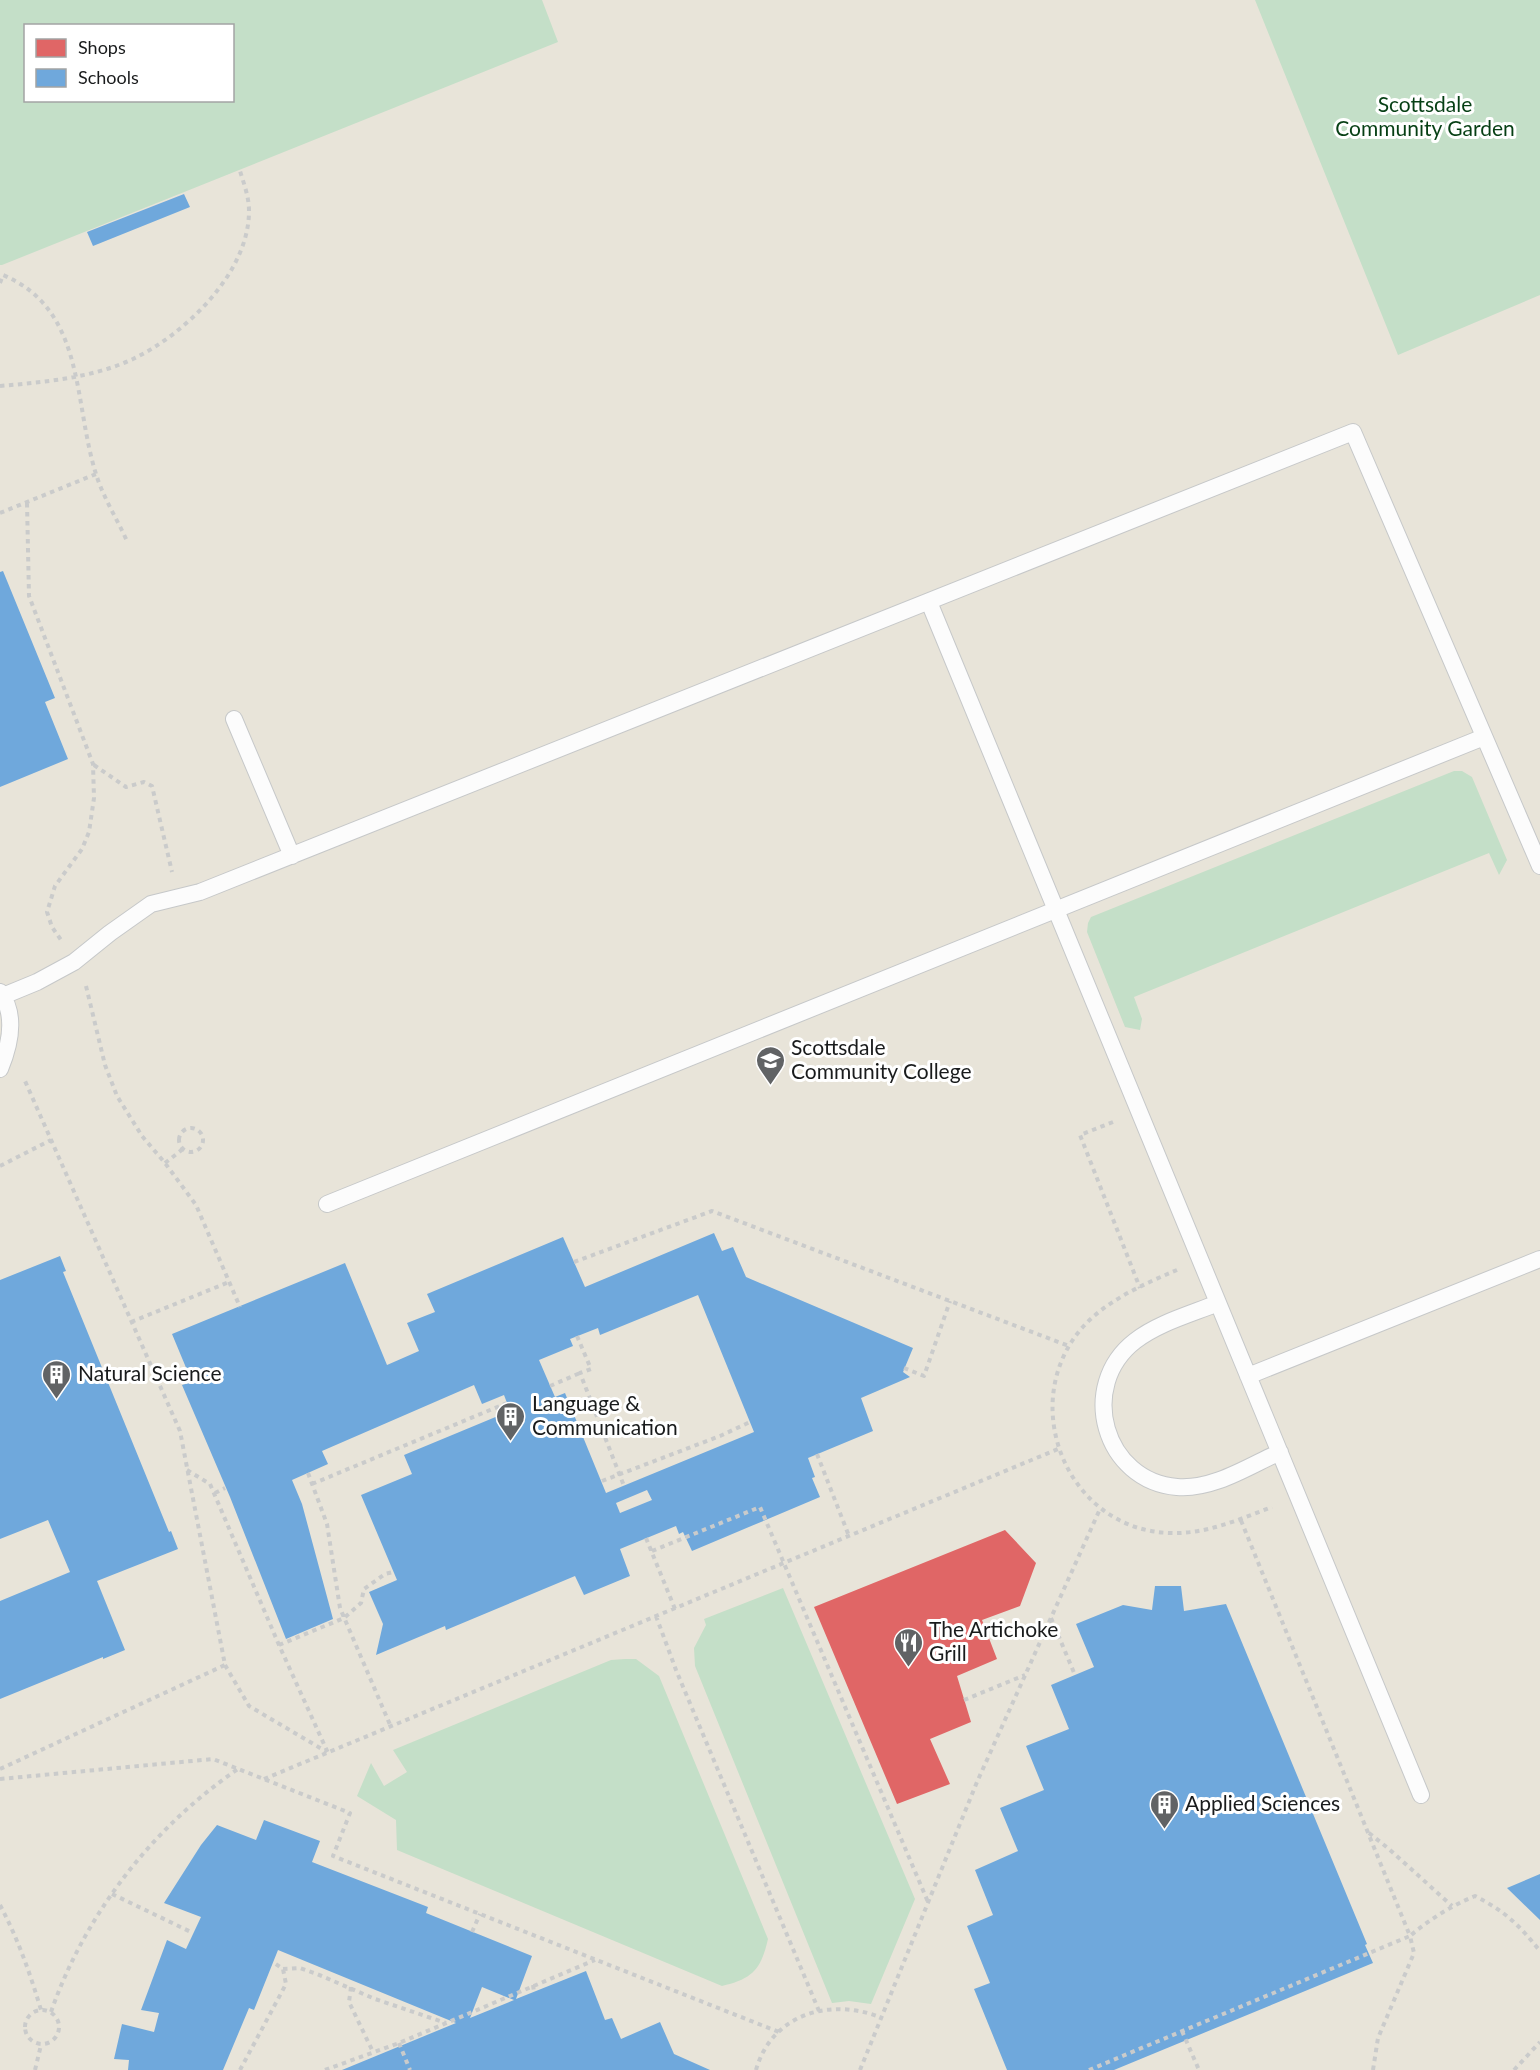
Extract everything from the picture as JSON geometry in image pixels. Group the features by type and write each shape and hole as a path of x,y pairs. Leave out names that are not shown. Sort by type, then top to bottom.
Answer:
{"lane":[{"path":"0,1069 9,1044 10,1020 2,994 37,982 74,962 151,904 200,892 292,856 1353,432 1540,866"},
{"path":"929,602 1422,1795"},
{"path":"234,719 292,856"},
{"path":"327,1204 1484,737"},
{"path":"1248,1376 1540,1258"},
{"path":"1218,1303 1142,1336 1118,1358 1107,1380 1103,1404 1106,1429 1116,1450 1133,1469 1153,1482 1177,1487 1202,1486 1280,1452"}],"path":[{"path":"0,386 76,377 106,369 133,359 170,338 198,312 231,272 245,241 249,211 240,171"},
{"path":"0,283 3,275 31,290 55,316 70,348 96,474 127,541"},
{"path":"0,513 96,474"},
{"path":"93,764 126,787 144,782 152,786 177,898"},
{"path":"9,1044 180,1431 225,1665 249,1706 328,1753"},
{"path":"1139,1112 1080,1135 1140,1288"},
{"path":"191,1128 201,1133 202,1145 199,1149 188,1153 183,1149 179,1145 181,1134 191,1128"},
{"path":"0,1166 51,1140"},
{"path":"165,1163 183,1149"},
{"path":"574,1262 712,1211 1069,1346"},
{"path":"131,1322 229,1282"},
{"path":"904,1368 924,1376 950,1301"},
{"path":"550,1386 591,1369 577,1336"},
{"path":"580,1373 624,1486"},
{"path":"312,1484 507,1403"},
{"path":"602,1481 720,1436 750,1422"},
{"path":"264,1779 1058,1449"},
{"path":"817,1454 849,1536"},
{"path":"187,1470 210,1484 328,1753"},
{"path":"308,1473 327,1524 340,1608 391,1727"},
{"path":"214,1493 225,1488"},
{"path":"652,1551 760,1507 929,1903"},
{"path":"860,2070 977,1782 1100,1509"},
{"path":"1240,1518 1410,1936 1414,1953 1378,2038 1373,2070"},
{"path":"646,1538 675,1609"},
{"path":"279,1645 344,1618 361,1603 364,1589 385,1574 393,1572"},
{"path":"656,1616 676,1670 819,2011"},
{"path":"1051,1618 1075,1675"},
{"path":"0,1768 225,1665"},
{"path":"964,1700 1025,1675"},
{"path":"0,1779 213,1759 350,1813 333,1856 779,2032"},
{"path":"51,2012 77,1953 112,1894 133,1865 207,1790 239,1769"},
{"path":"1368,1833 1452,1906"},
{"path":"112,1894 193,1933"},
{"path":"1089,2070 1410,1936 1452,1906 1476,1896 1497,1907 1517,1922 1540,1951"},
{"path":"0,1905 16,1936 31,1976 40,2010"},
{"path":"472,1932 480,1914"},
{"path":"325,2070 399,2043 595,1959"},
{"path":"273,1962 283,1969 300,1968 351,1987 375,1999 446,2023"},
{"path":"240,2070 286,1984 283,1969"},
{"path":"533,1985 534,1992"},
{"path":"351,1987 350,2002 373,2052"},
{"path":"756,2070 764,2052 779,2032 795,2020 819,2011 838,2008 854,2009 882,2018"},
{"path":"40,2010 51,2012 58,2020 59,2032 53,2042 41,2045 30,2040 24,2029 30,2014 40,2010"},
{"path":"1182,2031 1198,2070"},
{"path":"1514,2070 1540,2042"},
{"path":"399,2043 410,2070"},
{"path":"35,2070 41,2045"}],"shaded area":[{"name":"Scottsdale Community College","path":"0,0 1540,0 1540,2070 0,2070"}],"green space":[{"path":"0,0 542,0 558,42 0,265"},
{"name":"Scottsdale Community Garden","path":"1255,0 1540,0 1540,295 1398,355"},
{"path":"1454,771 1462,771 1472,777 1507,860 1499,875 1489,853 1134,997 1142,1019 1140,1030 1125,1027 1087,932 1091,917"},
{"path":"783,1588 915,1899 871,2004 849,2001 832,2003 695,1666 694,1648 706,1625 704,1619"},
{"path":"636,1659 659,1676 768,1939 759,1965 748,1976 733,1983 722,1986 397,1850 396,1820 357,1796 371,1763 384,1786 407,1772 393,1750 611,1660"}],"building: Shops":[{"name":"The Artichoke Grill","path":"1005,1530 1036,1563 1020,1606 982,1620 997,1659 957,1676 971,1722 930,1739 950,1784 897,1804 814,1607"}],"building: Schools":[{"path":"184,194 190,207 93,246 87,232"},
{"path":"3,571 55,698 45,702 68,759 0,787 0,572"},
{"name":"Language & Communication","path":"714,1233 722,1251 733,1247 746,1277 913,1348 903,1372 910,1377 861,1398 873,1431 808,1458 815,1477 812,1478 820,1497 692,1551 683,1532 679,1534 676,1526 620,1549 630,1576 584,1595 575,1576 446,1630 445,1626 376,1655 383,1624 369,1592 397,1580 361,1495 412,1474 404,1455 510,1411 504,1395 482,1404 474,1385 322,1451 328,1464 292,1480 302,1504 333,1619 286,1639 230,1497 182,1385 192,1382 172,1334 345,1263 387,1365 419,1351 407,1323 435,1312 427,1294 563,1237 585,1287","holes":["698,1295 754,1432 606,1493 565,1393 555,1397 539,1360 573,1346 570,1339 598,1328 600,1335","647,1490 652,1500 620,1513 616,1503"]},
{"name":"Natural Science","path":"60,1256 66,1271 63,1272 178,1549 97,1581 125,1650 0,1699 0,1601 70,1572 48,1520 0,1539 0,1280"},
{"name":"Applied Sciences","path":"1155,1586 1181,1586 1184,1611 1226,1604 1373,1963 1114,2070 1007,2070 974,1989 990,1983 967,1926 993,1915 975,1870 1018,1851 1000,1808 1044,1790 1026,1746 1069,1729 1051,1685 1094,1667 1076,1624 1123,1605 1152,1610"},
{"path":"264,1820 320,1841 312,1862 428,1907 426,1913 532,1956 516,1999 586,1971 605,2020 612,2018 621,2039 660,2022 674,2054 710,2070 342,2070 456,2023 278,1950 254,2010 249,2008 223,2070 128,2070 129,2060 114,2059 122,2024 154,2032 159,2013 141,2010 167,1940 186,1949 201,1917 164,1903 201,1845 217,1825 256,1840","holes":["482,1987 514,2000 470,2018"]},
{"path":"1540,1874 1540,1920 1507,1888"}],"place":[{"name":"Scottsdale Community College","path":"770,1086"},
{"name":"Natural Science","path":"57,1400"},
{"name":"Language & Communication","path":"511,1442"},
{"name":"The Artichoke Grill","path":"908,1668"},
{"name":"Applied Sciences","path":"1164,1830"}]}
